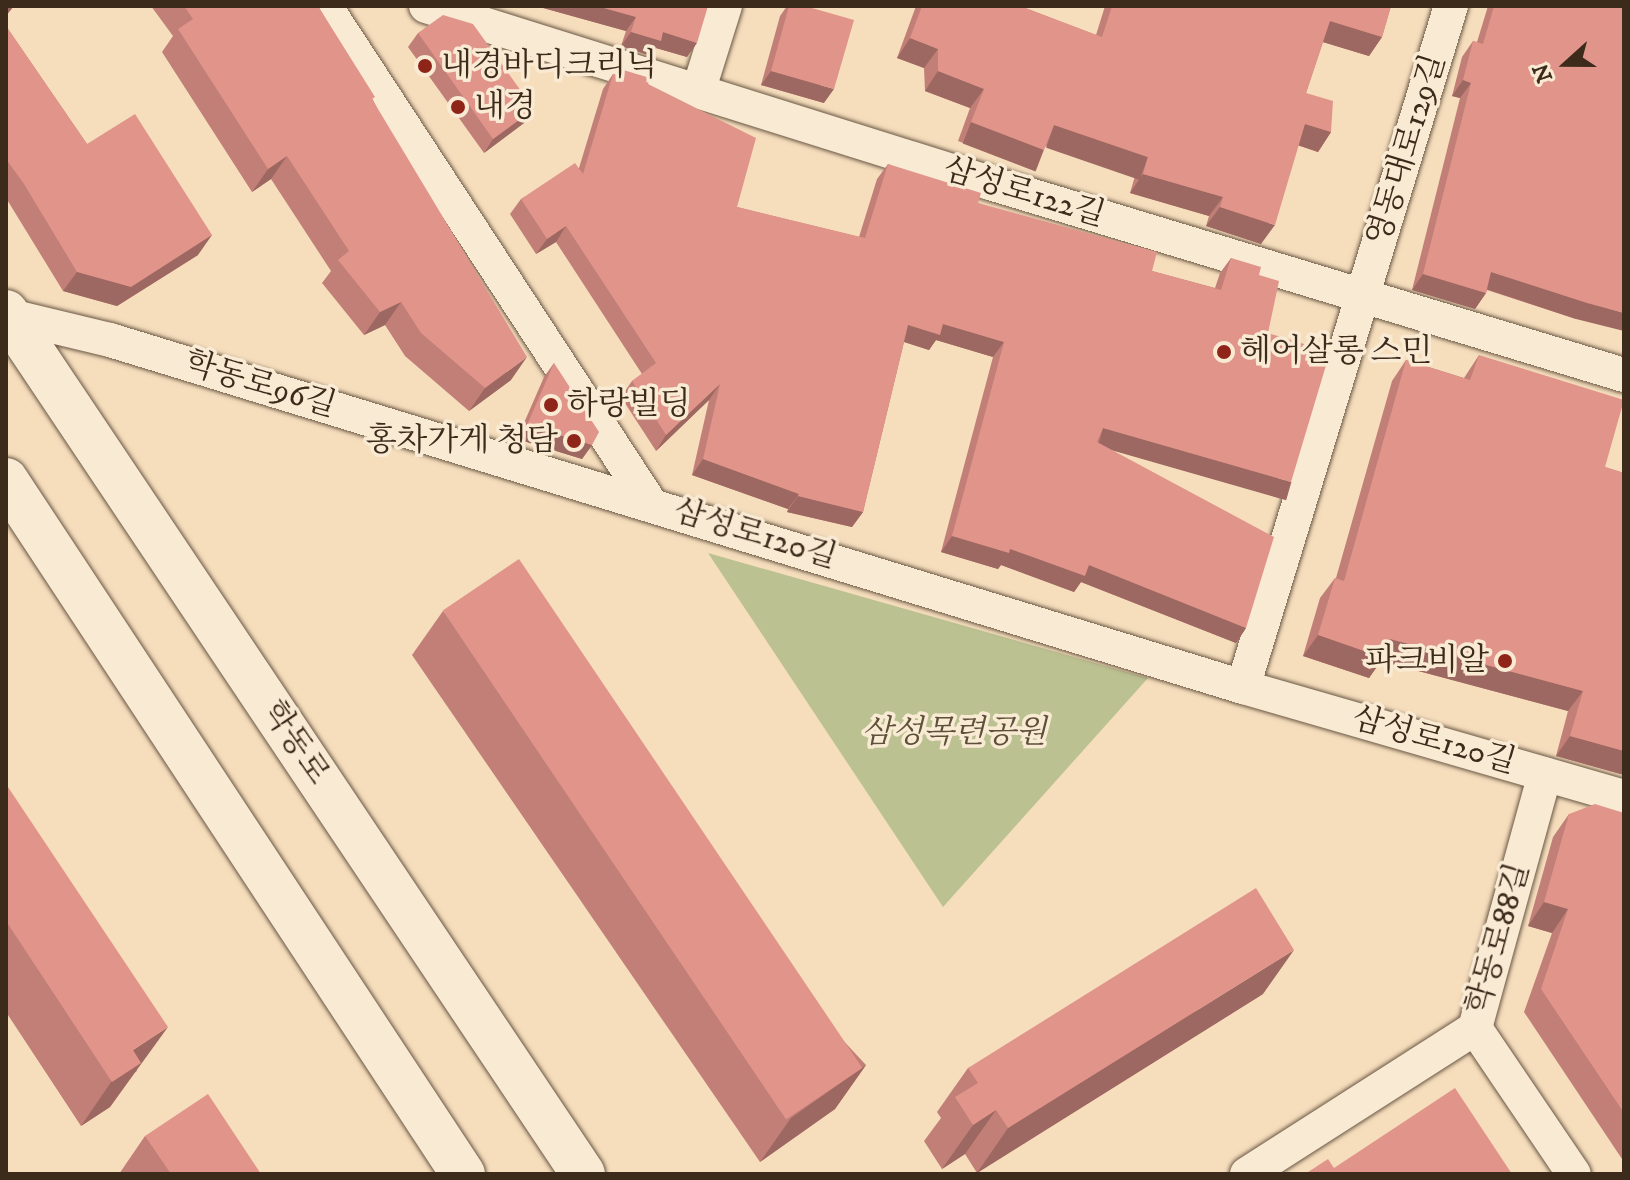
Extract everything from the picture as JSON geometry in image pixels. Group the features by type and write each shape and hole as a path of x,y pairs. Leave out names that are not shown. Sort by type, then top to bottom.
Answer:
{"main road":[{"name":"학동로","path":"7,315 583,1174"},
{"path":"6,480 463,1174"}],"street":[{"name":"삼성로120길","path":"325,6 650,503 1243,687 1624,797"},
{"name":"삼성로122길","path":"426,6 1624,375"},
{"path":"698,92 725,6"},
{"name":"영동대로129길","path":"1364,294 1451,6"},
{"path":"1243,687 1364,294"},
{"name":"학동로96길","path":"7,315 110,340 650,503"},
{"name":"학동로88길","path":"1247,1174 1475,1028 1545,774"},
{"path":"1475,1028 1574,1174"}],"green space":[{"name":"삼성목련공원","path":"708,553 1148,678 943,907"}],"building":[{"path":"184,6 318,6 375,97 372,99 527,357 485,388 421,333 401,302 380,312 338,260 349,251 287,156 268,169 178,29 193,19"},
{"path":"597,6 708,6 697,43 663,32 661,41 631,32 636,17"},
{"path":"789,6 805,6 854,20 834,89 771,71"},
{"path":"922,6 1020,6 1102,37 1112,6 1391,6 1382,37 1330,21 1306,93 1333,101 1331,132 1305,124 1275,225 1220,207 1223,197 1143,174 1148,157 1054,125 1044,150 971,122 984,89 938,71 938,49 910,38"},
{"path":"1494,6 1624,6 1624,313 1491,272 1486,293 1423,274 1471,83 1463,80 1473,41 1483,44"},
{"path":"443,15 473,24 534,109 493,139 418,33"},
{"path":"6,26 87,144 135,114 212,235 131,287 77,272 6,159"},
{"path":"620,69 650,78 648,84 756,138 737,207 865,238 888,164 981,193 978,203 1157,252 1152,271 1221,290 1231,258 1261,267 1259,275 1279,281 1268,333 1330,352 1291,482 1103,428 1097,442 1274,537 1246,628 1089,565 1085,576 1010,549 1009,553 952,536 1004,342 943,324 940,335 908,325 863,512 798,496 703,459 720,384 666,435 632,381 656,363 566,226 547,239 521,199 575,163 583,174 613,74 618,75"},
{"path":"1479,355 1624,400 1605,467 1624,473 1624,751 1570,736 1583,691 1390,639 1384,658 1318,635 1335,578 1344,581 1406,360 1470,380"},
{"name":"하랑빌딩","path":"554,363 599,432 592,445 527,425"},
{"path":"519,559 862,1068 786,1119 443,610"},
{"path":"6,784 168,1027 133,1050 141,1063 112,1082 6,921"},
{"path":"1595,804 1624,813 1624,1113 1541,989 1568,909 1544,902 1569,814"},
{"path":"1256,888 1294,950 1008,1128 996,1110 973,1125 955,1097 978,1083 968,1068"},
{"path":"1455,1088 1512,1174 1305,1174 1328,1159 1334,1168"},
{"path":"208,1094 261,1174 171,1174 145,1136"}],"place":[{"name":"내경바디크리닉","path":"425,66"},
{"name":"내경","path":"458,107"},
{"name":"헤어살롱 스민","path":"1224,352"},
{"name":"하랑빌딩","path":"551,405"},
{"name":"홍차가게 청담","path":"574,441"},
{"name":"파크비알","path":"1505,661"}]}
